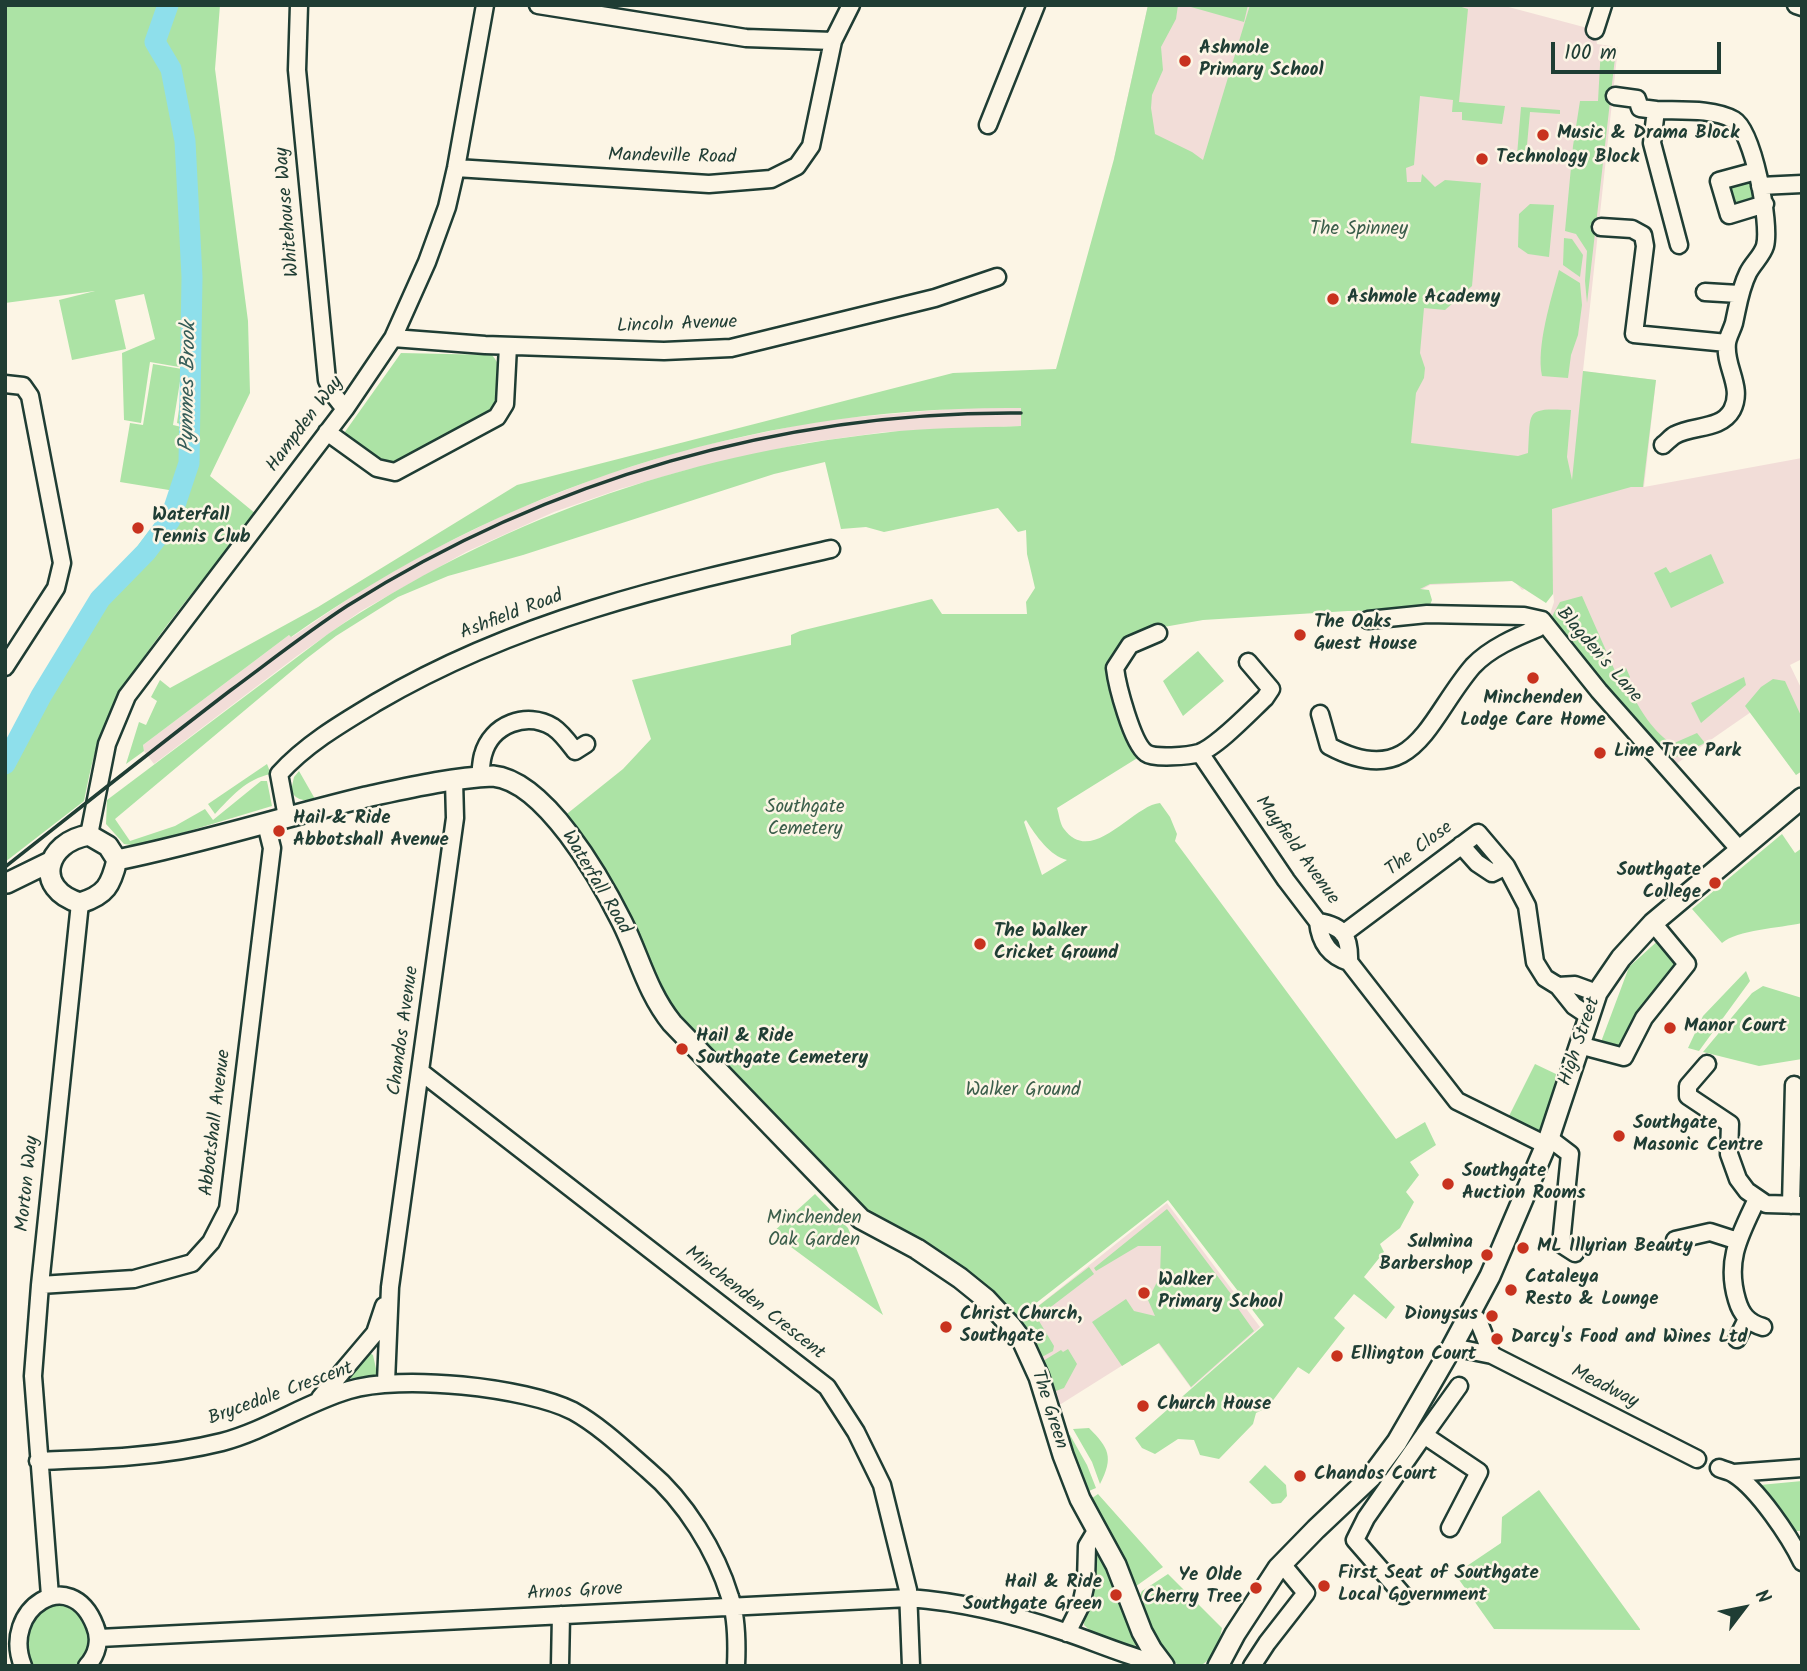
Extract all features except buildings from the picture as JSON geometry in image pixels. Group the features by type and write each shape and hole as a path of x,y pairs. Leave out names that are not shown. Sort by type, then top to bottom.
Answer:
{"main road":[{"name":"Waterfall Road","path":"117,860 415,786 454,779 502,777 526,788 563,828 612,905 623,924 649,988 662,1010 861,1219 917,1249 986,1299"},
{"name":"High Street","path":"1218,1666 1259,1595 1282,1564 1371,1477 1421,1403 1471,1314 1508,1237 1547,1142 1597,993 1620,958 1653,923 1802,798"},
{"path":"89,835 108,846 117,860 112,881 99,896 80,903 67,899 54,887 50,873 55,853 64,844 75,837 89,835"},
{"path":"6,883 52,861"},
{"path":"6,883 54,887"},
{"name":"The Green","path":"986,1299 1011,1326 1032,1360 1070,1476 1096,1531 1116,1565 1142,1632 1161,1662"}],"street":[{"name":"Whitehouse Way","path":"299,5 297,70 327,380 345,409"},
{"name":"Hampden Way","path":"89,835 102,761 127,695 345,409 393,338 427,262 447,207 485,5"},
{"path":"538,5 746,38 833,41"},
{"name":"Mandeville Road","path":"456,168 709,184 771,179 797,166 811,146 833,41 851,5"},
{"path":"988,125 1036,5"},
{"path":"1595,30 1603,5"},
{"path":"1796,5 1802,7"},
{"path":"1615,96 1637,99 1640,108 1714,114 1736,121 1746,134 1765,204 1768,234 1764,248 1739,294 1734,325 1727,343 1728,363 1737,398 1731,413 1718,423 1675,435 1663,445"},
{"path":"1656,110 1652,143 1679,245"},
{"path":"1765,204 1729,215 1719,181 1758,178 1802,184"},
{"path":"1601,227 1632,229 1643,235 1645,246 1634,334 1727,343"},
{"name":"Lincoln Avenue","path":"393,338 508,346 664,351 731,348 935,298 996,277"},
{"path":"1705,292 1739,294"},
{"path":"327,432 377,468 395,472 497,417 505,404 508,346"},
{"path":"5,384 23,386 30,396 62,563 56,589 5,667"},
{"name":"Ashfield Road","path":"287,817 279,774 291,761 343,722 423,675 500,641 586,610 682,582 831,549"},
{"name":"Blagden's Lane","path":"1368,620 1427,614 1524,616 1542,620 1599,691 1739,849"},
{"path":"1320,714 1329,746 1344,754 1373,762 1403,754 1424,737 1452,693 1475,664 1508,641 1538,628 1542,620"},
{"path":"1158,633 1130,645 1115,668 1118,689 1139,744 1146,754 1157,757 1200,753 1219,740 1265,698 1271,689 1248,662"},
{"path":"481,777 483,752 493,738 516,720 529,719 555,728 575,751 586,744"},
{"name":"Mayfield Avenue","path":"1200,753 1286,880 1318,922 1334,925 1343,934"},
{"name":"Chandos Avenue","path":"386,1382 390,1287 455,818 454,779"},
{"name":"Abbotshall Avenue","path":"40,1284 134,1279 192,1263 211,1242 228,1209 272,848 266,824"},
{"name":"The Close","path":"1343,934 1478,833 1506,866 1527,906 1535,962 1545,978 1558,986 1574,1006 1589,1016"},
{"name":"Morton Way","path":"50,1596 33,1376 40,1284 80,903"},
{"path":"1318,922 1320,936 1328,950 1340,960 1349,962 1457,1101 1570,1154 1561,1244 1575,1253"},
{"path":"1579,1045 1624,1057 1644,1018 1687,964 1653,923"},
{"path":"1343,934 1350,945 1349,962"},
{"path":"1558,986 1575,985 1597,993"},
{"path":"1707,1064 1688,1086 1688,1096 1730,1124 1729,1154 1732,1167 1747,1191 1766,1204 1796,1205 1794,1086"},
{"name":"Minchenden Crescent","path":"421,1072 828,1387 856,1432 882,1485 909,1598 911,1666"},
{"path":"1757,1199 1738,1241 1732,1278 1740,1310 1747,1319 1763,1327"},
{"path":"1675,1240 1710,1232 1738,1241"},
{"name":"Chandos Avenue","path":"318,1400 375,1333 390,1287"},
{"path":"1471,1314 1478,1321 1492,1355"},
{"path":"1737,1339 1747,1319"},
{"name":"Meadway","path":"1452,1347 1492,1355 1697,1459"},
{"name":"Brycedale Crescent","path":"38,1461 140,1456 222,1442 253,1432 318,1400 386,1382 501,1391 549,1401 575,1412 661,1480 688,1515 711,1553 732,1606 736,1666"},
{"path":"1403,1595 1355,1540 1366,1518 1459,1386"},
{"path":"1421,1403 1438,1415"},
{"path":"1424,1435 1479,1472 1450,1528"},
{"path":"1801,1556 1783,1527 1726,1471 1802,1468"},
{"path":"1349,1499 1366,1518"},
{"path":"1067,1633 1081,1605 1086,1581 1087,1546 1096,1531"},
{"path":"1252,1666 1266,1643 1307,1593 1296,1584 1282,1564"},
{"path":"23,1666 9,1641 16,1622 33,1602 50,1596 63,1596 85,1607 92,1617 99,1638 97,1648 87,1666"},
{"name":"Arnos Grove","path":"99,1638 909,1598 978,1607 1049,1627"},
{"path":"561,1615 561,1666"},
{"name":"The Green","path":"1049,1627 1145,1660 1161,1662"}],"shaded area":[{"name":"Ashmole Academy","path":"1148,5 1501,5 1595,30 1597,44 1618,47 1583,371 1656,380 1644,487 1802,458 1802,659 1790,665 1802,690 1802,771 1796,775 1751,712 1676,764 1548,620 1554,602 1552,580 1522,590 1514,581 1430,585 1421,590 1114,159"},
{"path":"960,408 1022,408 1021,426 885,432 805,443 690,469 554,512 466,552 361,611 154,764 144,751 143,745 289,635 292,637 366,587 426,553 510,512 604,475 691,448 822,420"},
{"name":"Walker Primary School","path":"1167,1203 1260,1327 1191,1388 1158,1343 1061,1404 1053,1404 1018,1322"}],"green space":[{"path":"5,5 220,5 215,69 248,321 250,393 210,476 256,514 178,611 125,687 101,734 84,801 5,862 5,742 26,714 102,593 177,494 190,427 177,423 185,368 150,362 141,423 124,420 122,353 155,339 144,294 115,300 126,349 72,360 59,300 95,291 5,303"},
{"path":"1148,5 1178,5 1176,19 1161,47 1163,70 1152,95 1155,134 1203,160 1250,5 1455,5 1468,9 1459,102 1505,106 1502,124 1462,120 1462,112 1452,112 1453,100 1420,96 1414,165 1406,168 1407,182 1421,182 1422,174 1435,187 1445,180 1481,183 1472,286 1445,310 1424,308 1420,353 1425,368 1424,378 1416,393 1411,443 1518,456 1528,453 1529,428 1533,415 1545,410 1571,410 1567,457 1572,480 1583,371 1656,380 1643,487 1631,487 1552,509 1553,594 1546,603 1512,581 1430,584 1420,589 1429,590 1432,600 1428,610 1348,611 1203,620 1147,630 1113,667 1139,757 1057,808 1064,829 1075,839 1087,841 1100,838 1149,806 1160,803 1177,834 1175,841 1396,1139 1425,1122 1436,1145 1410,1162 1419,1175 1406,1192 1414,1202 1400,1228 1380,1244 1384,1252 1364,1277 1395,1307 1386,1319 1354,1294 1334,1318 1345,1328 1309,1374 1298,1367 1268,1407 1256,1413 1253,1424 1219,1459 1200,1455 1194,1440 1178,1439 1155,1454 1142,1448 1135,1438 1264,1325 1168,1200 1008,1325 886,1234 728,1072 703,1041 673,1016 563,817 623,769 651,739 632,680 791,645 791,635 800,631 932,599 942,614 1027,614 1026,602 1035,588 1027,554 1026,530 1018,532 998,508 884,532 866,527 841,529 825,462 774,474 523,555 448,576 398,597 336,636 115,819 130,841 175,826 205,809 213,820 261,781 267,781 272,806 139,846 124,844 106,824 107,800 328,634 457,558 524,527 593,499 663,476 808,443 899,431 1021,426 1021,408 923,411 826,421 731,439 638,464 547,497 459,537 374,583 291,637 289,635 143,745 144,751 126,764 139,722 146,725 157,701 151,697 160,680 170,688 318,607 517,485 953,373 1056,369 1114,159","holes":["1026,820 1049,850 1067,860 1042,875 1024,822"]},
{"path":"1191,5 1248,5 1244,22"},
{"path":"1601,47 1616,49 1587,303 1587,251 1576,234 1565,231 1580,101 1598,101"},
{"path":"1521,107 1560,110 1560,114 1530,112 1526,156 1517,155"},
{"path":"1748,178 1755,204 1731,210 1724,184"},
{"path":"1530,204 1554,205 1549,257 1528,254 1518,247 1519,214"},
{"path":"1564,238 1572,239 1583,255 1580,277 1563,265"},
{"path":"1559,270 1580,283 1582,305 1568,378 1542,376 1541,364 1545,323"},
{"path":"401,353 492,355 500,369 501,384 490,414 398,462 381,460 342,436"},
{"path":"153,364 182,369 173,425 186,428 175,491 120,482 130,423 143,425"},
{"path":"1711,554 1724,583 1671,608 1654,573 1666,567 1670,573"},
{"path":"1582,596 1615,671 1626,668 1630,677 1626,683 1651,724 1672,744 1697,733 1705,743 1672,759 1588,668 1550,620 1560,602"},
{"path":"1198,651 1224,681 1183,716 1163,681"},
{"path":"1744,677 1746,685 1701,723 1691,703"},
{"path":"1773,679 1785,681 1802,718 1802,771 1796,775 1745,706 1761,687"},
{"path":"267,764 271,774 247,784 215,814 208,804"},
{"path":"299,771 315,799 301,800 291,791 294,777"},
{"path":"1782,834 1795,853 1802,848 1802,923 1748,932 1722,943 1692,909"},
{"path":"1663,936 1687,964 1624,1057 1598,1050 1629,967"},
{"path":"1746,971 1750,981 1699,1051 1688,1048 1703,1016"},
{"path":"1763,986 1802,998 1802,1059 1759,1066 1703,1052 1752,993"},
{"path":"1535,1064 1556,1074 1550,1117 1543,1135 1509,1116"},
{"name":"Minchenden Oak Garden","path":"815,1194 848,1228 883,1315 772,1233"},
{"path":"1167,1209 1240,1306 1237,1307 1254,1331 1191,1387 1159,1343 1122,1366 1092,1322 1126,1299 1134,1311 1155,1316 1148,1300 1160,1276 1161,1246 1138,1246 1096,1271 1094,1268"},
{"path":"1089,1267 1094,1274 1035,1319 1039,1321 1054,1346 1053,1351 1042,1357 1019,1321"},
{"path":"1068,1349 1077,1364 1064,1388 1053,1392 1043,1361 1061,1350 1063,1352"},
{"path":"370,1353 373,1355 377,1373 375,1376 355,1380 350,1378 349,1374"},
{"path":"1089,1428 1101,1441 1107,1453 1107,1467 1100,1484 1092,1462 1073,1429"},
{"path":"1062,1433 1070,1435 1096,1488 1084,1493"},
{"path":"1265,1465 1286,1485 1287,1496 1281,1503 1272,1504 1249,1482"},
{"path":"1802,1481 1802,1525 1800,1531 1795,1531 1780,1507 1760,1490 1760,1485"},
{"path":"1539,1490 1640,1630 1494,1629 1455,1574 1501,1543 1502,1517"},
{"path":"1098,1494 1163,1567 1132,1589 1088,1501"},
{"path":"1097,1545 1140,1645 1110,1641 1084,1625 1090,1552"},
{"path":"1168,1574 1222,1628 1213,1653 1200,1665 1179,1666 1159,1648 1137,1601 1142,1591"},
{"path":"59,1604 78,1614 89,1629 89,1647 85,1657 79,1666 32,1666 27,1661 22,1628 47,1605"}],"waterway":[{"name":"Pymmes Brook","path":"5,764 41,696 100,599 146,552 170,520 189,463 192,277 185,141 171,69 155,42 168,5"}],"railway":[{"path":"5,867 203,712 332,616 424,561 504,522 586,489 670,461 756,440 844,424 932,416 1021,413"}],"place":[{"name":"Ashmole Primary School","path":"1185,61"},
{"name":"Music & Drama Block","path":"1543,135"},
{"name":"Technology Block","path":"1482,159"},
{"name":"Ashmole Academy","path":"1333,299"},
{"name":"Waterfall Tennis Club","path":"138,528"},
{"name":"The Oaks Guest House","path":"1300,635"},
{"name":"Minchenden Lodge Care Home","path":"1533,678"},
{"name":"Lime Tree Park","path":"1600,753"},
{"name":"Hail & Ride Abbotshall Avenue","path":"279,831"},
{"name":"Southgate College","path":"1715,883"},
{"name":"The Walker Cricket Ground","path":"980,944"},
{"name":"Manor Court","path":"1670,1028"},
{"name":"Hail & Ride Southgate Cemetery","path":"682,1049"},
{"name":"Southgate Masonic Centre","path":"1619,1136"},
{"name":"Southgate Auction Rooms","path":"1448,1184"},
{"name":"ML Illyrian Beauty","path":"1523,1248"},
{"name":"Sulmina Barbershop","path":"1487,1255"},
{"name":"Cataleya Resto & Lounge","path":"1511,1290"},
{"name":"Walker Primary School","path":"1144,1293"},
{"name":"Dionysus","path":"1492,1316"},
{"name":"Christ Church, Southgate","path":"946,1327"},
{"name":"Darcy's Food and Wines Ltd","path":"1497,1339"},
{"name":"Ellington Court","path":"1337,1356"},
{"name":"Church House","path":"1143,1406"},
{"name":"Chandos Court","path":"1300,1476"},
{"name":"First Seat of Southgate Local Government","path":"1324,1586"},
{"name":"Ye Olde Cherry Tree","path":"1256,1588"},
{"name":"Hail & Ride Southgate Green","path":"1116,1595"}],"park label":[{"name":"The Spinney","path":"1359,231"},
{"name":"Southgate Cemetery","path":"805,820"},
{"name":"Walker Ground","path":"1023,1092"}]}
